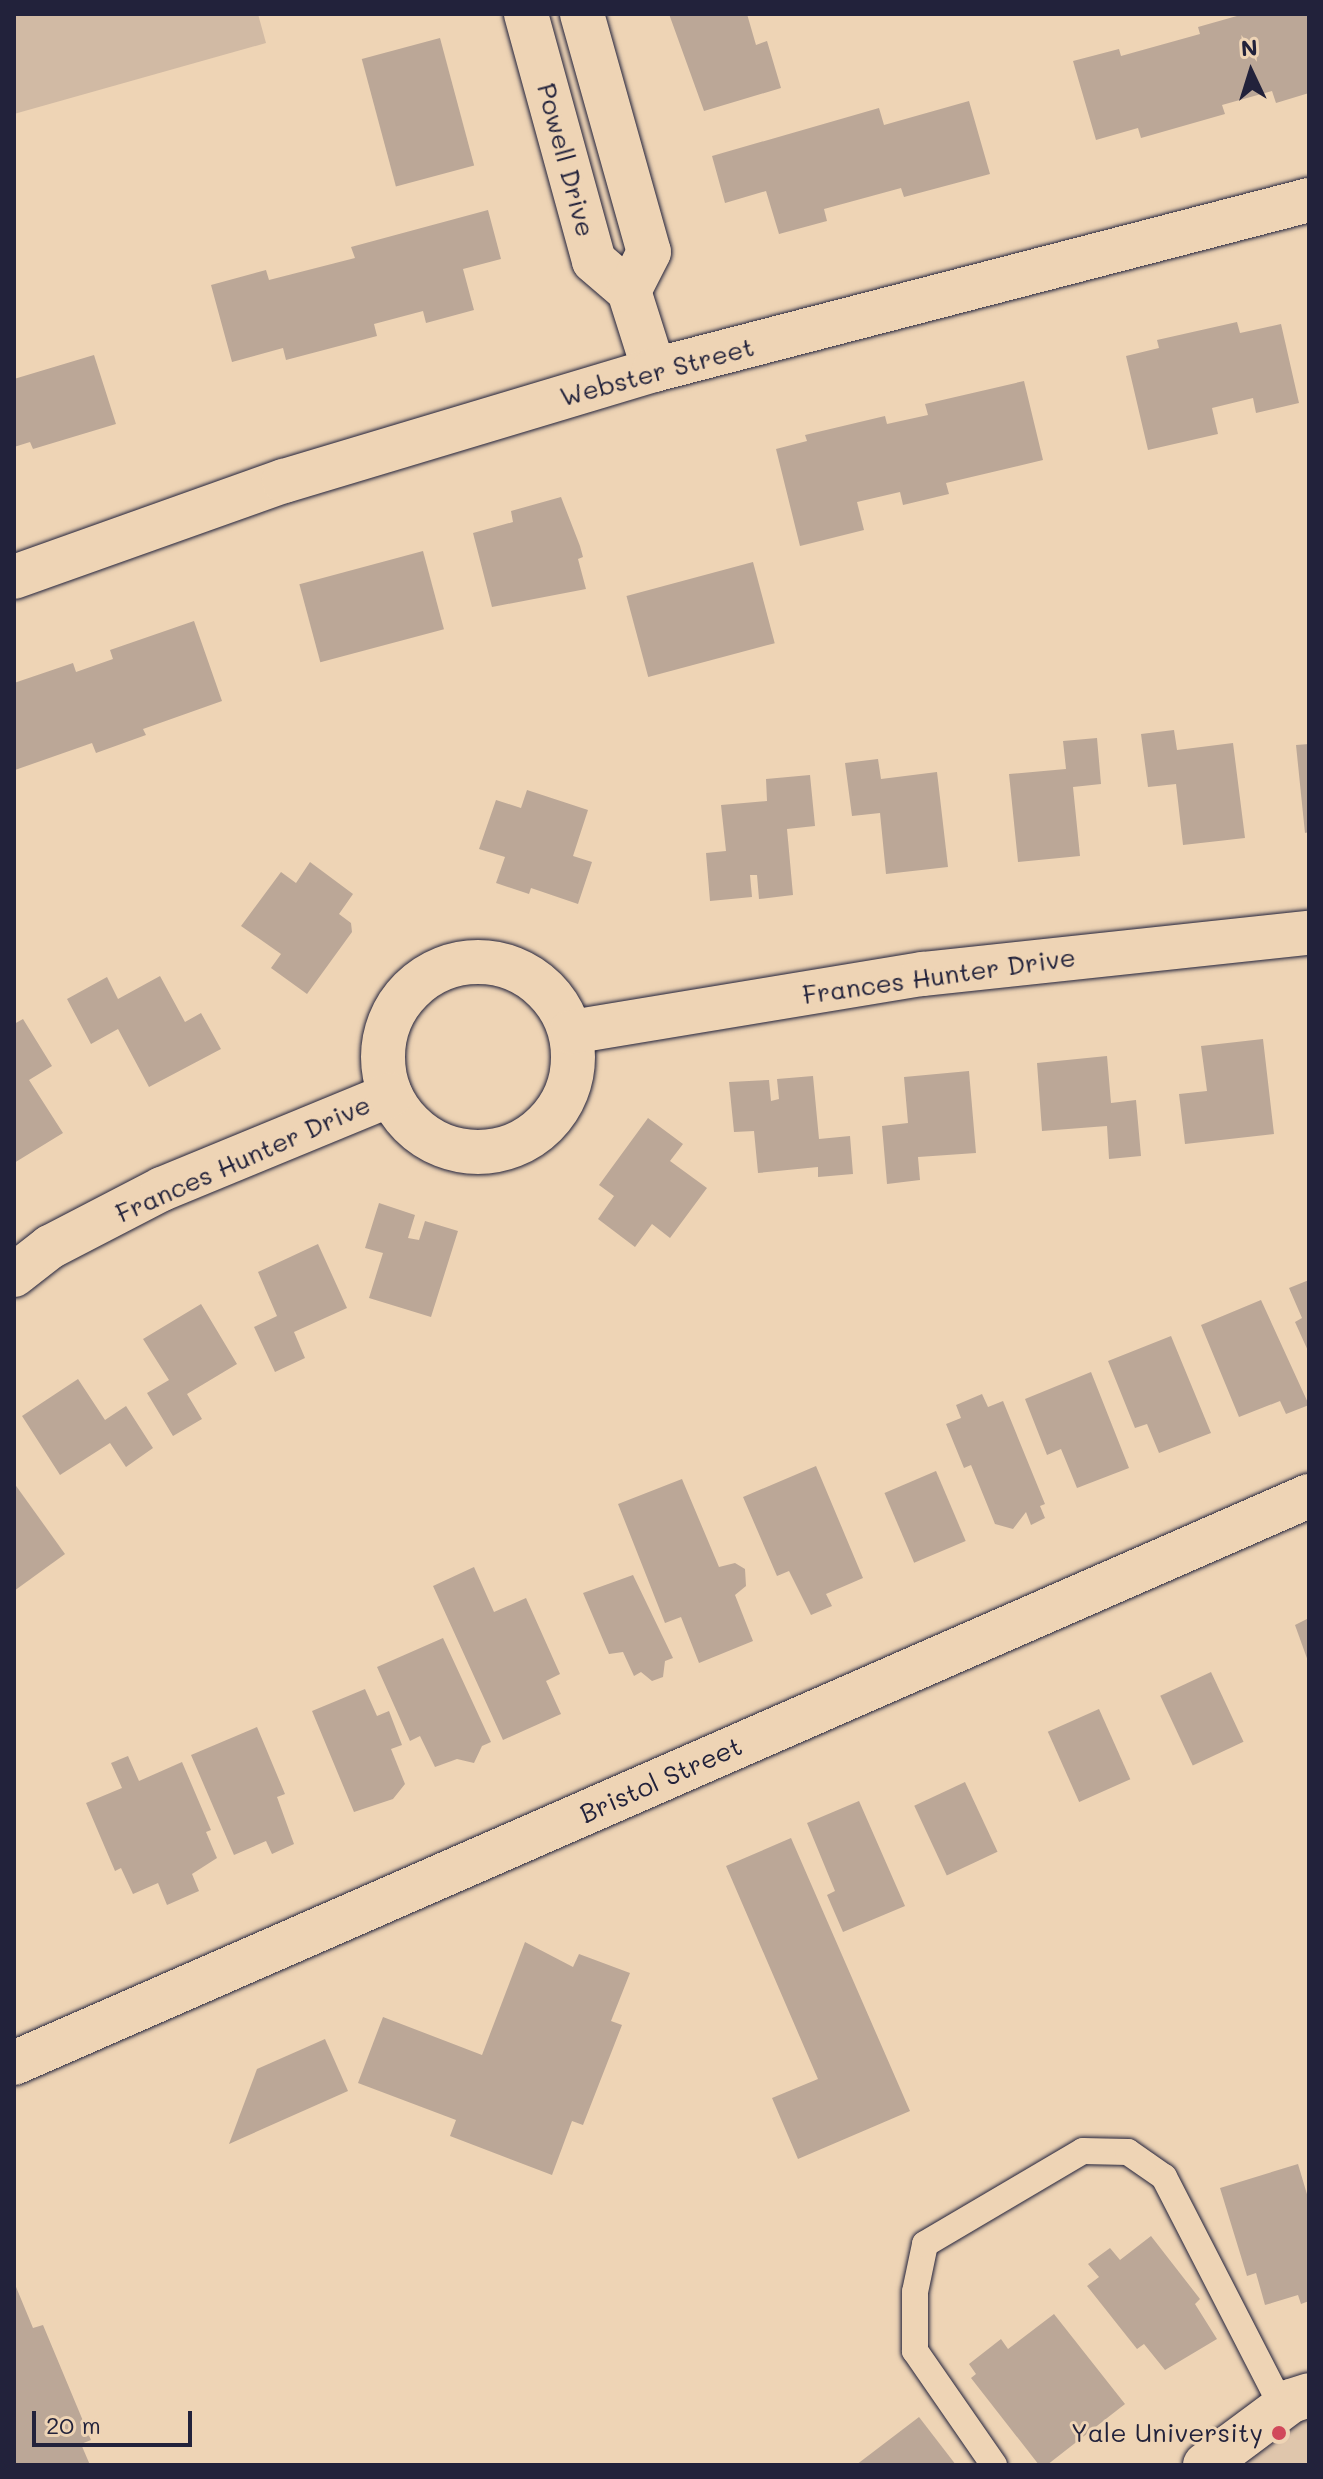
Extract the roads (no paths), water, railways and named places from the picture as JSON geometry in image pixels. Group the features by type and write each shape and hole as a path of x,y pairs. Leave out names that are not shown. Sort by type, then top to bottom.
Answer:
{"street":[{"name":"Powell Drive","path":"526,14 594,261 629,291 649,252 582,14"},
{"name":"Webster Street","path":"14,577 284,481 654,370 1309,200"},
{"path":"629,291 654,370"},
{"name":"Frances Hunter Drive","path":"571,1032 923,974 1309,933"},
{"name":"Frances Hunter Drive","path":"474,961 508,966 537,981 559,1006 571,1032 574,1065 566,1097 547,1125 519,1143 487,1153 435,1142 408,1123 390,1095 383,1062 387,1028 402,998 442,969 474,961"},
{"name":"Frances Hunter Drive","path":"14,1275 50,1247 162,1189 390,1095"},
{"name":"Bristol Street","path":"14,2063 1309,1496"},
{"path":"1205,2465 1296,2401"}],"lane":[{"path":"994,2465 915,2351 915,2292 925,2244 1083,2151 1128,2152 1164,2177 1296,2401"}],"place":[{"name":"Yale University","path":"1279,2433"}]}
